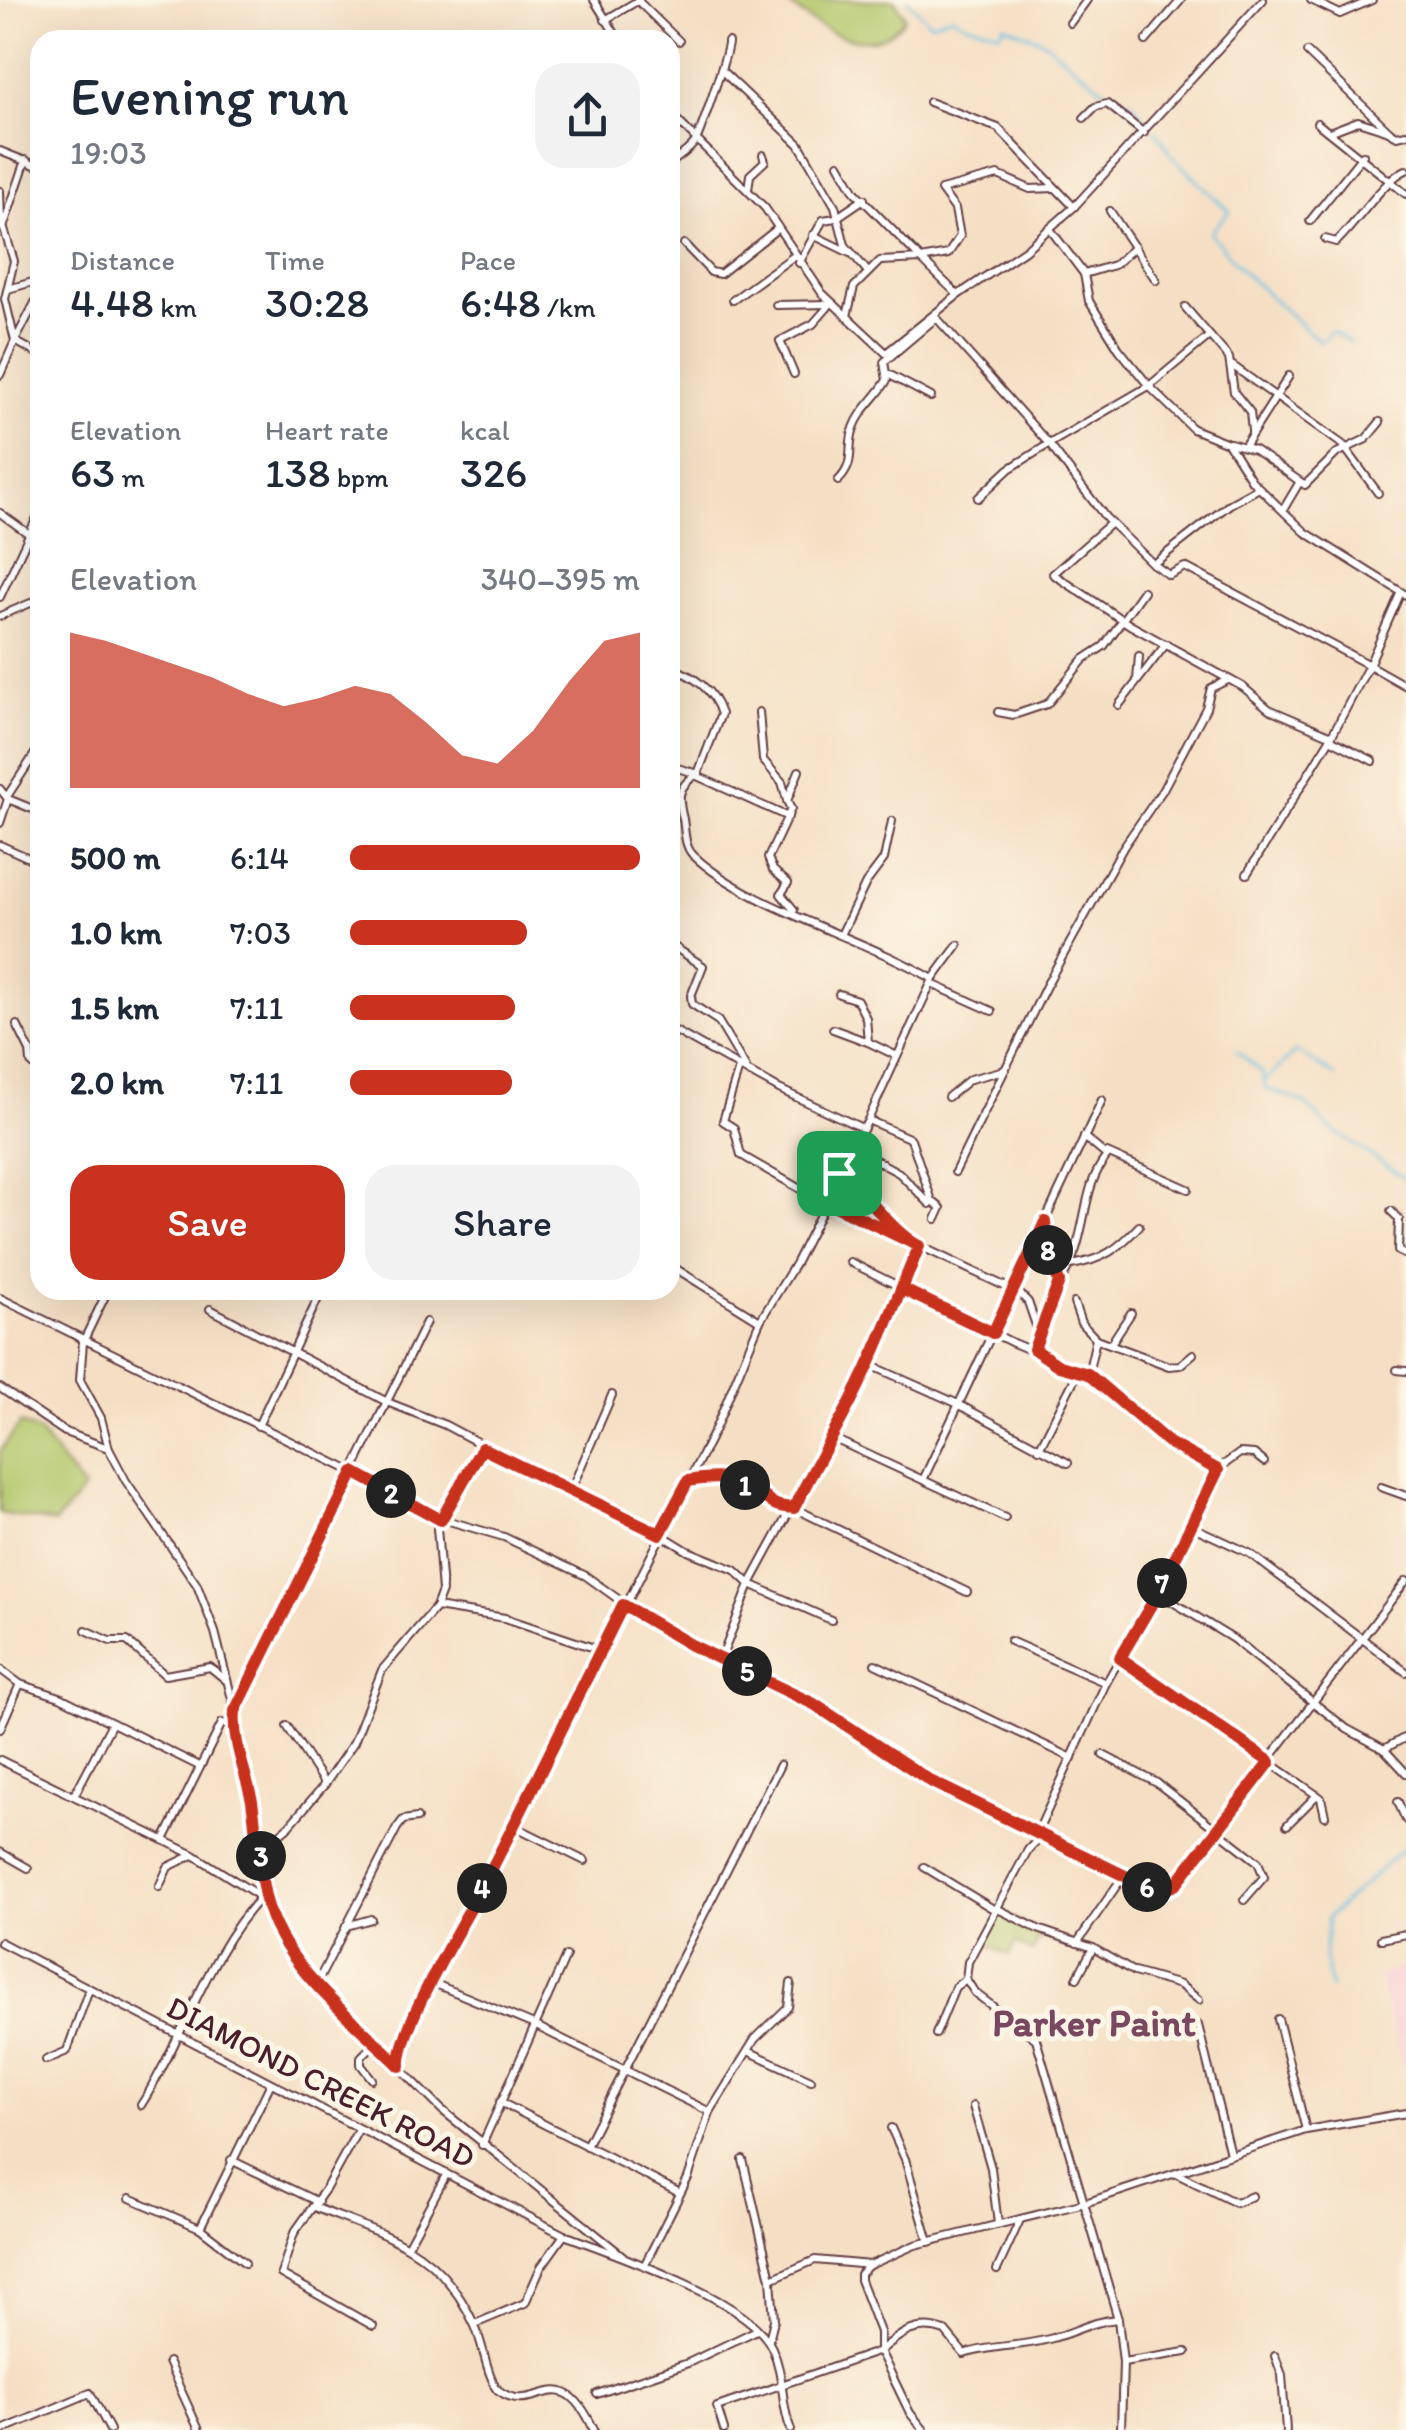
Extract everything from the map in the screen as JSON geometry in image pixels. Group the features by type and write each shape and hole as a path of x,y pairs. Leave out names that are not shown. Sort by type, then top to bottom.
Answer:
{"street":[{"path":"594,0 612,30"},
{"path":"606,20 638,0 669,30"},
{"path":"1070,23 1087,0"},
{"path":"1146,40 1181,0"},
{"path":"838,480 852,464 852,431 862,409 884,386 888,374 884,362 958,295 1050,229 1074,207 1264,0"},
{"path":"1312,0 1340,14 1372,0"},
{"path":"680,155 698,140 728,42"},
{"path":"1307,52 1390,132"},
{"path":"722,71 793,136 835,206 836,218 853,256 868,272"},
{"path":"930,102 998,128 1074,207"},
{"path":"1084,118 1095,106 1106,104 1144,133"},
{"path":"1366,122 1368,110"},
{"path":"1332,130 1344,124 1366,122 1397,136 1406,134"},
{"path":"680,123 748,192 830,305 886,352 935,317"},
{"path":"1317,123 1332,130 1406,194"},
{"path":"0,151 30,162"},
{"path":"748,192 750,175 765,161 763,155"},
{"path":"1310,222 1330,191 1363,156"},
{"path":"3,229 26,160"},
{"path":"838,164 864,199 958,295"},
{"path":"1325,239 1336,242 1392,179 1406,170"},
{"path":"813,235 853,256 880,261 948,254 960,236 955,209 941,190 998,175 1030,189 1054,188"},
{"path":"0,191 3,229 14,261 5,310 15,341 30,349"},
{"path":"733,300 796,260 824,220 836,218 864,199"},
{"path":"1110,211 1156,280"},
{"path":"684,244 711,272 720,274 777,229"},
{"path":"1050,229 1084,274 1095,311 1150,386 1192,429 1245,445 1305,486 1337,453 1360,444 1380,422"},
{"path":"1084,274 1114,265 1136,246"},
{"path":"847,316 852,292 880,261"},
{"path":"8,289 30,283"},
{"path":"776,305 830,305"},
{"path":"794,374 780,340 813,324 830,305"},
{"path":"1185,307 1233,366 1347,450 1378,493"},
{"path":"0,375 30,312"},
{"path":"935,317 1049,444 1111,522 1153,564 1169,575 1185,568 1218,583 1406,686"},
{"path":"978,498 1009,469 1150,386 1208,336"},
{"path":"1233,366 1234,392 1250,412 1252,431"},
{"path":"888,374 931,397"},
{"path":"1245,445 1289,376"},
{"path":"1228,443 1260,487 1305,532 1403,594 1331,738 1246,874"},
{"path":"1283,510 1299,483"},
{"path":"1153,564 1230,504 1260,487"},
{"path":"0,512 28,534"},
{"path":"1111,522 1052,572 1282,717 1373,761"},
{"path":"0,597 30,530"},
{"path":"998,712 1014,715 1047,704 1124,620 1143,592"},
{"path":"0,616 30,603"},
{"path":"1119,706 1166,644"},
{"path":"1137,682 1140,656"},
{"path":"680,670 714,695 721,714 697,774 680,792"},
{"path":"955,1172 1076,931 1124,846 1162,792 1209,701 1211,688 1228,680"},
{"path":"759,712 763,760 785,788 788,801 788,817 768,858 773,870 788,883 782,896 794,912"},
{"path":"0,822 8,797 30,762"},
{"path":"680,769 788,817"},
{"path":"788,801 799,771"},
{"path":"0,789 30,807"},
{"path":"842,935 866,883 884,859 892,821"},
{"path":"680,822 694,856 730,885 842,935 992,1011"},
{"path":"0,845 30,858"},
{"path":"400,2066 402,2045 725,1408 760,1320 796,1264 868,1120 895,1056 933,982 958,945"},
{"path":"680,951 703,966 691,996 692,1004 718,1022 750,1072"},
{"path":"839,994 856,1000 866,1018 868,1042"},
{"path":"17,1025 30,1051"},
{"path":"833,1028 895,1056"},
{"path":"680,1034 739,1068 862,1128"},
{"path":"739,1068 722,1121 734,1128 741,1155 823,1205 1013,1290 1028,1302 1038,1331"},
{"path":"948,1096 970,1080 1006,1070"},
{"path":"923,1480 1102,1100"},
{"path":"868,1120 911,1139 932,1202 941,1208"},
{"path":"1084,1137 1107,1153 1188,1189"},
{"path":"852,1147 891,1167 930,1204 941,1208"},
{"path":"1034,1349 1059,1282 1071,1266 1088,1212 1092,1181 1107,1153"},
{"path":"839,1173 884,1212 901,1237"},
{"path":"936,1219 941,1208"},
{"path":"1391,1211 1399,1220 1398,1252 1406,1256"},
{"path":"1045,1222 1048,1250 1059,1282"},
{"path":"1071,1266 1095,1262 1118,1249 1139,1226"},
{"path":"722,1659 750,1584 830,1438 919,1246"},
{"path":"850,1262 993,1333 1034,1349 1075,1378 1039,1449"},
{"path":"680,1271 760,1320"},
{"path":"0,1298 82,1342 354,1472 441,1520 504,1537 586,1576 623,1605 814,1704 896,1761 1040,1837 1054,1838 1166,1892 1406,1581"},
{"path":"103,1300 82,1342 80,1380 101,1418 109,1448 197,1585 235,1711 234,1726 260,1850 263,1898 274,1923 316,1982 482,2145 541,2186 623,2256"},
{"path":"258,1426 318,1300"},
{"path":"1074,1303 1080,1323 1096,1339 1175,1366 1193,1354"},
{"path":"210,1309 387,1402 445,1425 482,1448 734,1570 750,1584 831,1620"},
{"path":"1112,1342 1132,1314"},
{"path":"235,1711 426,1322"},
{"path":"1088,1374 1096,1339"},
{"path":"866,1363 956,1403 1068,1463"},
{"path":"1059,1366 1088,1374 1169,1443 1218,1470"},
{"path":"0,1388 66,1432 109,1448"},
{"path":"570,1492 612,1394"},
{"path":"830,1438 1006,1518"},
{"path":"260,1850 289,1826 325,1784 354,1742 382,1670 436,1607 442,1591 437,1528 482,1448"},
{"path":"1040,1837 1038,1831 1106,1683 1158,1593 1218,1470 1240,1453 1254,1454 1264,1462"},
{"path":"688,1481 726,1479 757,1490 773,1506 794,1508 967,1592"},
{"path":"1381,1487 1406,1496"},
{"path":"1191,1526 1249,1553 1406,1672"},
{"path":"1158,1593 1233,1639 1347,1729 1384,1750 1406,1772"},
{"path":"436,1607 505,1618 600,1650"},
{"path":"86,1630 110,1641 127,1641 165,1675 210,1667 227,1681"},
{"path":"1010,1641 1106,1683"},
{"path":"1120,1658 1317,1796 1324,1816"},
{"path":"875,1664 1072,1758"},
{"path":"0,1670 20,1684 60,1697 199,1766"},
{"path":"0,1729 20,1684"},
{"path":"74,1796 112,1723"},
{"path":"164,1840 222,1723 234,1726"},
{"path":"287,1726 325,1784"},
{"path":"1384,1750 1406,1737"},
{"path":"1103,1755 1157,1783 1264,1869 1264,1877 1244,1900"},
{"path":"0,1760 194,1854 263,1898"},
{"path":"586,2146 674,1966 780,1765"},
{"path":"1287,1825 1317,1796"},
{"path":"1398,1802 1406,1819"},
{"path":"316,1982 397,1828 402,1820 418,1818"},
{"path":"512,1825 585,1861"},
{"path":"1040,1837 995,1909 968,1962 966,1979 975,1993 1036,2040 1118,2320 1123,2362 1121,2430"},
{"path":"0,1852 28,1868"},
{"path":"158,1888 168,1867 194,1854"},
{"path":"924,1867 995,1909 1093,1948 1134,1972 1183,1986 1199,2000"},
{"path":"1077,1944 1124,1875"},
{"path":"141,2106 235,1928 263,1898"},
{"path":"345,1927 372,1919"},
{"path":"1381,1939 1406,1934"},
{"name":"DIAMOND CREEK ROAD","path":"0,1942 564,2236 646,2264 759,2329"},
{"path":"1078,1978 1093,1948"},
{"path":"482,2145 566,1956"},
{"path":"936,2034 955,1987 966,1979"},
{"path":"433,1982 534,2025 624,2073 710,2112"},
{"path":"646,2264 680,2194 710,2112 748,2051 788,2007 791,1982"},
{"path":"46,2060 67,2051 89,1989"},
{"path":"1278,2019 1306,2130"},
{"path":"1198,2025 1230,2154"},
{"path":"372,2080 361,2065 362,2057 376,2042"},
{"path":"748,2051 811,2080"},
{"path":"200,2228 270,2085"},
{"path":"500,2102 680,2194"},
{"path":"972,2106 990,2168 998,2224"},
{"path":"924,2430 910,2413 880,2351 880,2332 860,2280 860,2274 870,2265 929,2242 1085,2203 1306,2130 1406,2113"},
{"path":"892,2128 929,2242"},
{"path":"358,2130 316,2204 294,2233 281,2274 373,2326"},
{"path":"231,2160 408,2246 438,2267 474,2324 494,2386 503,2395 538,2396 558,2388 572,2395 594,2430"},
{"path":"743,2160 771,2279 774,2320 768,2341"},
{"path":"1176,2173 1236,2203 1252,2196"},
{"path":"408,2246 446,2175"},
{"path":"130,2198 200,2228 246,2263"},
{"path":"996,2270 1021,2219"},
{"path":"474,2324 525,2304 542,2266 564,2236"},
{"path":"771,2279 815,2260 870,2265"},
{"path":"724,2430 717,2407 880,2351 914,2328 945,2332 964,2354 982,2345 1014,2346 1050,2339 1096,2320 1118,2320"},
{"path":"596,2394 688,2363 759,2329 768,2341 785,2385 785,2414 791,2430"},
{"path":"1123,2362 1186,2352"},
{"path":"1275,2356 1282,2375 1286,2430"},
{"path":"168,2362 199,2430"},
{"path":"2,2430 90,2393 110,2430"}],"shaded area":[{"path":"1406,1967 1406,2078 1378,1975"}],"green space":[{"path":"784,0 894,0 905,17 893,31 878,39 862,40 829,31"},
{"path":"21,1423 40,1433 84,1490 55,1523 0,1513 0,1451"},
{"path":"1001,1912 1041,1933 1032,1952 1016,1943 1009,1955 985,1943"}],"waterway":[{"path":"908,0 930,23 953,16 1000,33 1004,25 1042,40 1104,90"},
{"path":"1107,91 1134,104 1147,122"},
{"path":"1155,130 1176,160 1229,211 1210,233 1243,272 1320,342 1332,331 1350,343"},
{"path":"1237,1051 1262,1072 1265,1088 1305,1103 1328,1127 1406,1179"},
{"path":"1266,1080 1296,1051 1335,1076"},
{"path":"1331,1989 1324,1957 1328,1917 1406,1846"}],"district":[{"name":"Parker Paint","path":"1094,2023"}],"route":[{"path":"839,1173 825,1201 919,1246 917,1250 907,1278 902,1289 993,1333 1045,1222 1048,1250 1055,1264 1052,1270 1059,1282 1034,1349 1059,1366 1088,1374 1169,1443 1218,1470 1158,1593 1120,1658 1270,1762 1175,1885 1166,1892 1158,1892 1054,1838 1040,1837 932,1782 814,1704 661,1630 623,1605 556,1746 442,1958 402,2045 400,2066 324,1992 274,1923 266,1900 250,1794 234,1726 235,1711 298,1581 354,1472 441,1520 482,1448 581,1497 636,1519 660,1534 688,1481 710,1476 757,1490 778,1508 794,1508 843,1417 907,1278 919,1246 901,1237 884,1212 839,1173"}]}
